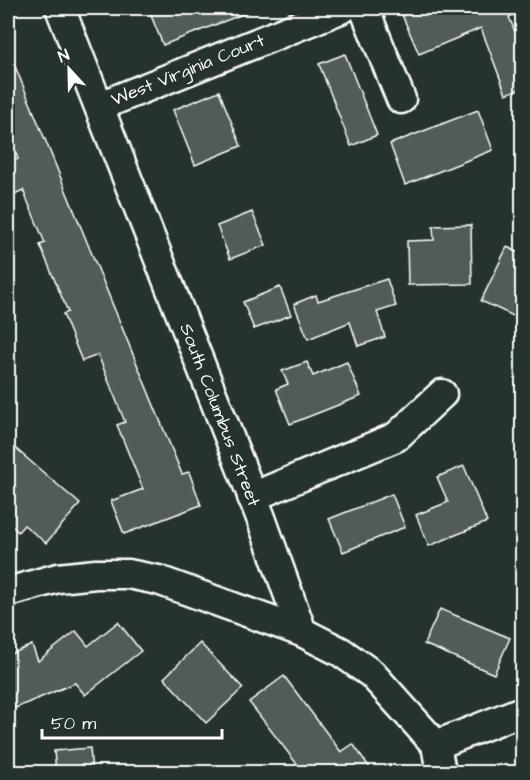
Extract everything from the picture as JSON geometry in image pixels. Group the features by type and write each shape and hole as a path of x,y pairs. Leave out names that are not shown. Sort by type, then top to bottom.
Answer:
{"street":[{"name":"South Columbus Street","path":"60,8 252,497 302,632"},
{"name":"West Virginia Court","path":"100,106 343,8"},
{"path":"364,8 401,99"},
{"path":"252,497 396,437 442,394"},
{"path":"8,592 58,578 96,574 128,574 158,580 302,632 341,652 372,674 438,759 522,711"}],"building":[{"path":"148,8 256,8 256,9 163,45"},
{"path":"399,8 522,8 522,11 509,17 522,49 522,88 506,94 481,28 419,54"},
{"path":"8,49 182,474 189,472 201,505 124,534 111,501 143,489 117,425 125,422 98,355 82,361 63,314 68,312 40,245 45,243 23,190 8,197 8,163 18,159 8,132"},
{"path":"345,54 377,135 351,146 319,64"},
{"path":"219,91 241,146 195,165 173,110"},
{"path":"478,110 493,150 405,185 390,144"},
{"path":"252,212 266,245 230,259 217,226"},
{"path":"471,225 472,284 408,285 407,241 434,240 433,226"},
{"path":"507,247 522,254 522,320 481,301"},
{"path":"387,279 396,306 377,312 385,337 358,346 350,322 308,339 294,304 316,295 318,301"},
{"path":"280,287 291,315 254,329 243,302"},
{"path":"307,362 313,376 347,362 361,396 290,424 276,389 288,384 282,371"},
{"path":"8,442 80,504 46,543 24,525 18,532 8,522"},
{"path":"464,466 487,522 429,546 416,515 448,502 437,477"},
{"path":"392,494 405,527 343,552 329,519"},
{"path":"440,609 510,638 494,674 424,644"},
{"path":"118,622 141,651 85,695 75,683 8,711 8,655 32,645 38,661 76,631 88,646"},
{"path":"200,643 243,688 206,723 164,678"},
{"path":"284,676 341,752 353,744 373,772 303,772 249,702"},
{"path":"90,748 92,772 56,772 54,751"}]}
